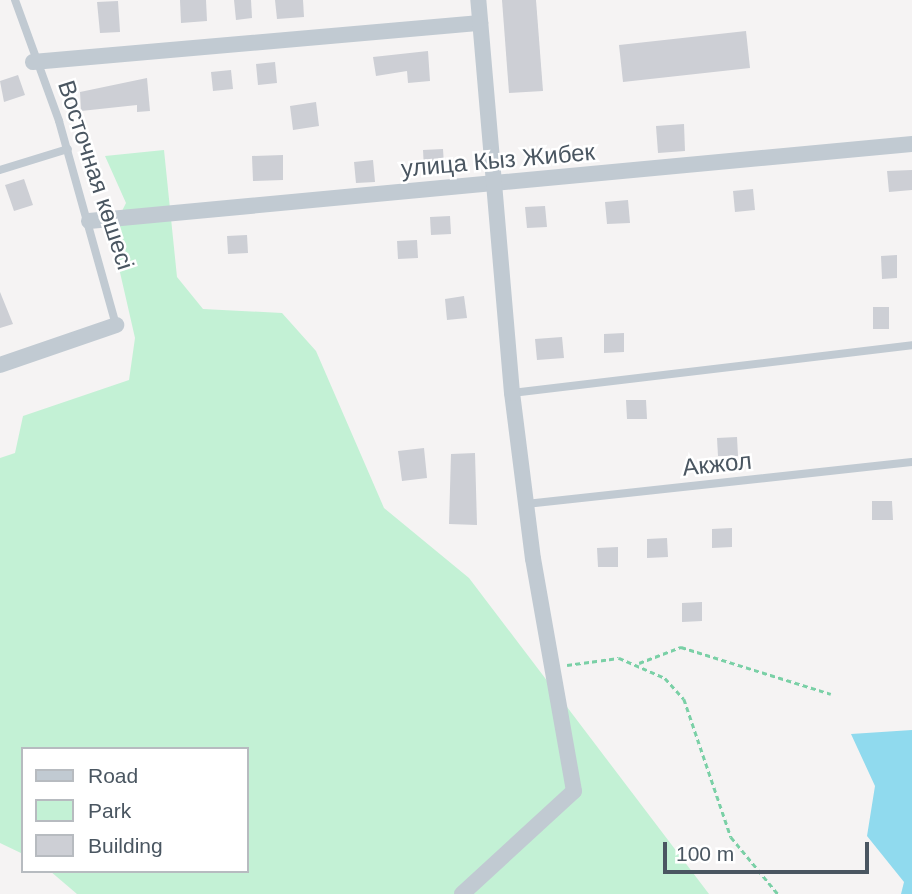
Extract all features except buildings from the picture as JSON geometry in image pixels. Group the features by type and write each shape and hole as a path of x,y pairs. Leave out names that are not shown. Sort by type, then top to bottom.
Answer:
{"street":[{"path":"462,894 574,791 526,504 512,393 496,183 478,0"},
{"path":"33,62 480,23"},
{"name":"улица Кыз Жибек","path":"89,220 912,144"},
{"path":"0,365 116,326"}],"lane":[{"name":"Восточная көшесі","path":"15,0 33,62 68,149 116,326"},
{"path":"0,170 68,149"},
{"path":"512,393 912,345"},
{"name":"Акжол","path":"526,504 912,462"}],"path":[{"path":"639,663 681,647 831,694"},
{"path":"554,667 619,658 639,663 684,699 731,837 778,894"}],"green space":[{"path":"164,150 177,277 203,309 282,313 316,351 384,508 469,578 709,894 77,894 52,873 248,873 248,747 21,747 21,853 0,843 0,458 15,453 23,416 129,380 135,338 111,233 126,203 105,156"}],"water":[{"path":"912,730 912,894 901,894 904,882 867,836 875,786 851,734"}]}
